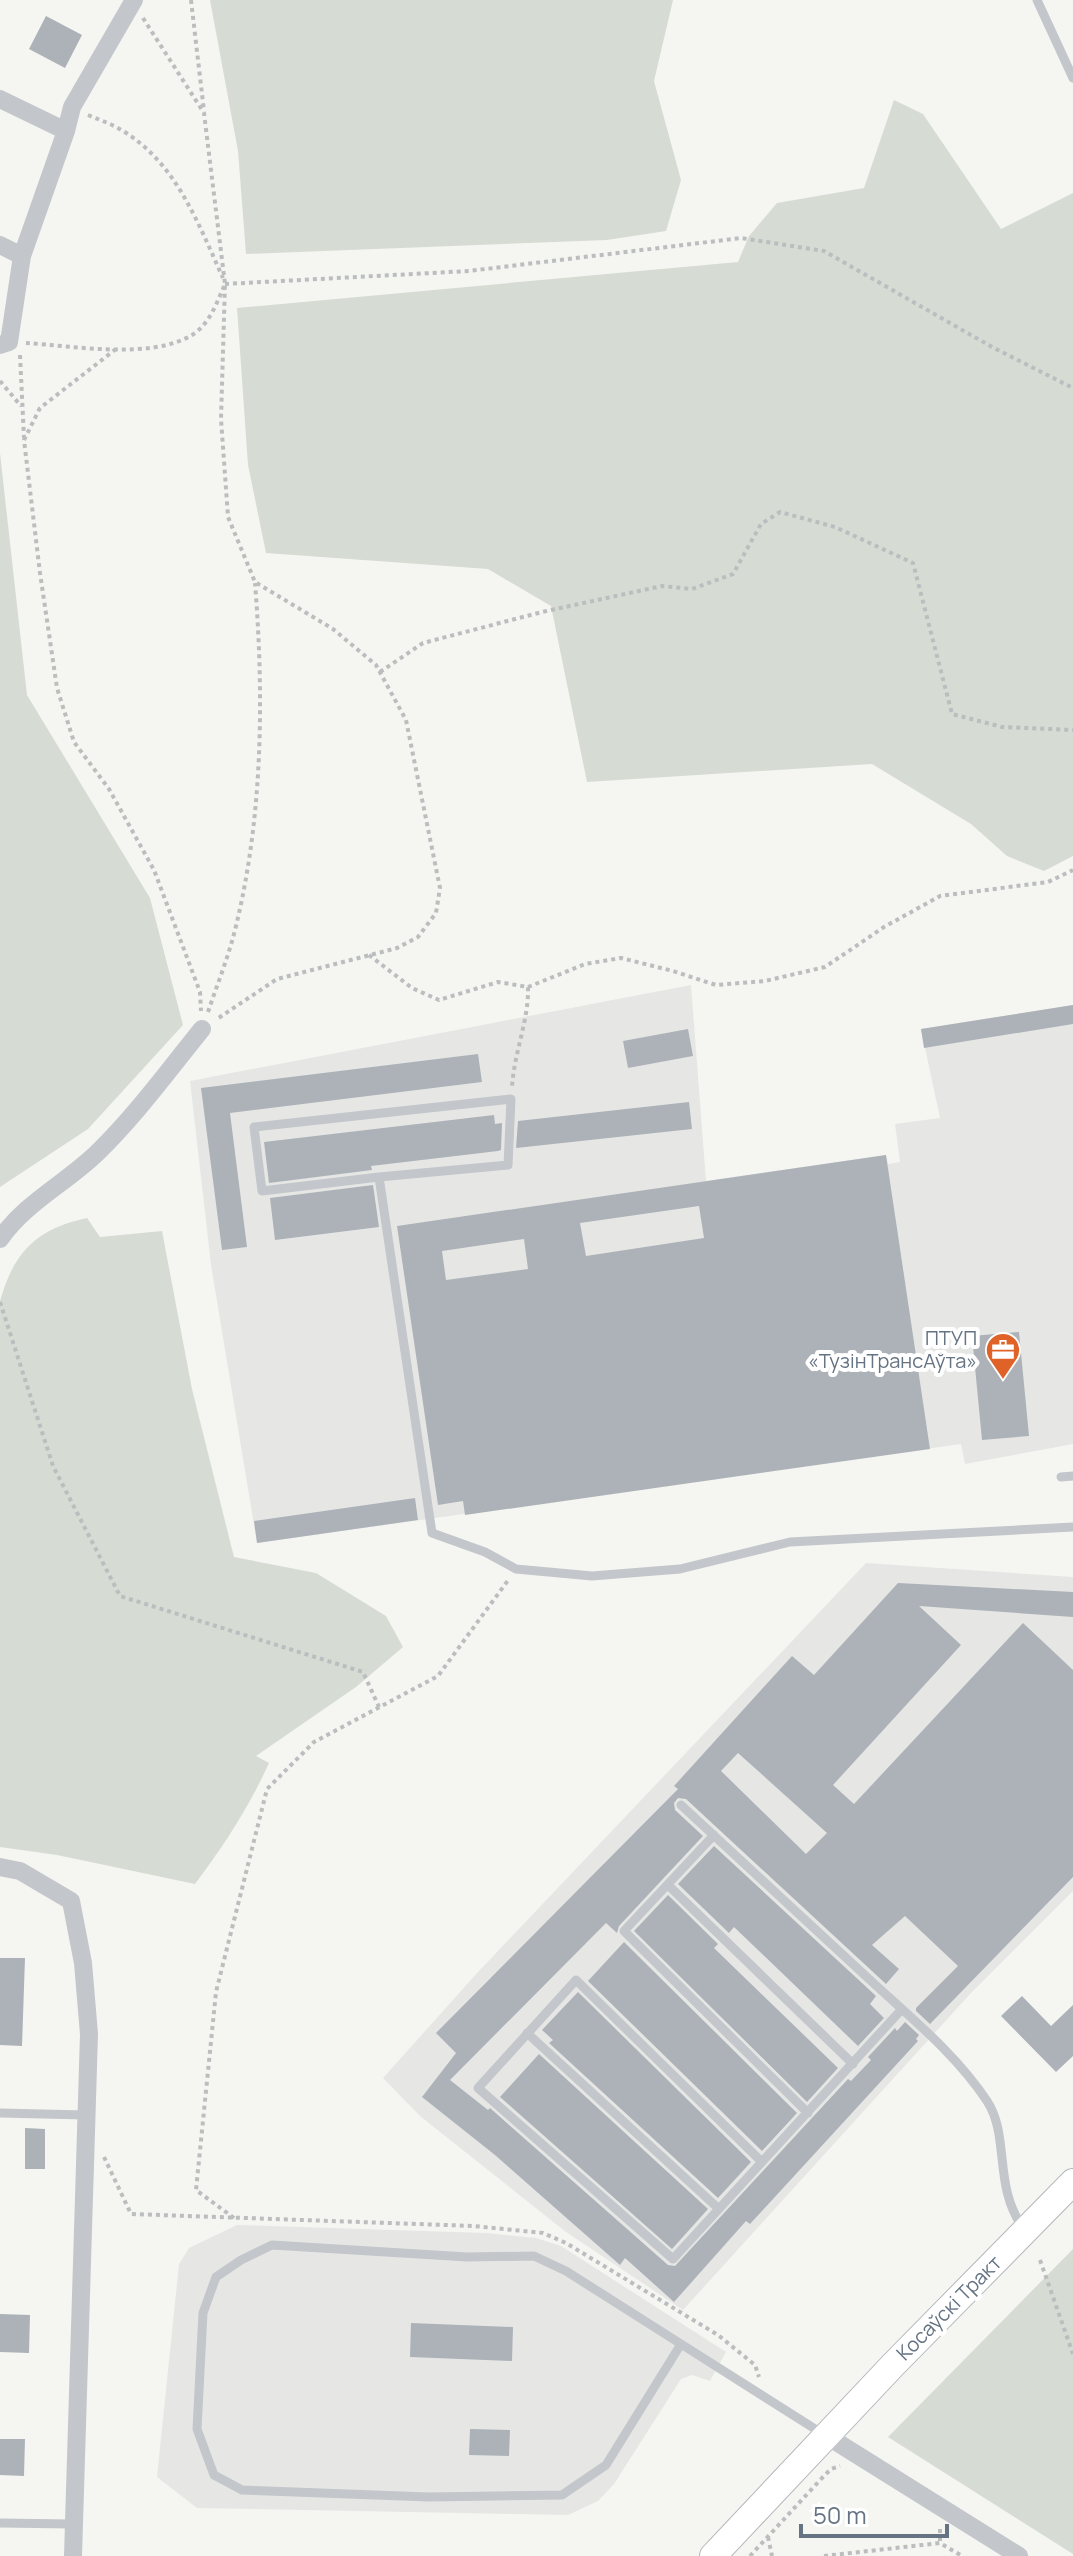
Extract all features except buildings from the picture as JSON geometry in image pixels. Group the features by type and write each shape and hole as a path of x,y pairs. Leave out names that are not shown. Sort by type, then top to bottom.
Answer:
{"main road":[{"name":"Косаўскі Тракт","path":"713,2556 1073,2182"}],"street":[{"path":"5,343 22,256 72,107 133,1"},
{"path":"0,99 66,131"},
{"path":"0,245 22,256"},
{"path":"0,1239 13,1221 94,1156 130,1120 202,1029"},
{"path":"0,1867 20,1871 71,1901 83,1963 89,2034 73,2556"},
{"path":"827,2436 1019,2556"}],"lane":[{"path":"1037,0 1073,78"},
{"path":"511,1099 508,1165 379,1177 262,1191 254,1127 511,1099"},
{"path":"379,1177 432,1533 485,1552 516,1569 607,1575 680,1569 790,1542 1073,1527"},
{"path":"1061,1477 1073,1476"},
{"path":"681,1805 902,2009 969,2076 990,2105 1005,2190 1013,2214 1025,2231"},
{"path":"714,1835 624,1931 808,2113"},
{"path":"668,1885 853,2064"},
{"path":"762,2162 576,1980 478,2088 673,2259 853,2064 902,2009"},
{"path":"527,2033 719,2209"},
{"path":"0,2113 85,2115"},
{"path":"681,2344 606,2465 562,2495 429,2497 242,2490 214,2475 197,2429 203,2313 216,2277 272,2245 467,2257 534,2256 566,2271 827,2436"},
{"path":"0,2523 73,2524"}],"path":[{"path":"191,0 225,284 221,419 228,517 255,582 260,645 259,746 252,836 235,931 202,1029"},
{"path":"133,1 204,113"},
{"path":"72,107 123,131 160,160 190,204 225,284 212,314 194,334 166,346 117,349 20,342 24,440 57,688 74,742 109,789 154,870 200,992 202,1029"},
{"path":"225,284 469,271 741,238 824,251 992,347 1073,388"},
{"path":"24,440 40,408 117,349"},
{"path":"0,381 23,408"},
{"path":"380,672 423,643 542,612 662,586 692,589 733,574 761,524 780,512 835,527 913,563 952,714 1002,727 1073,730"},
{"path":"202,1029 277,979 397,948 418,937 436,913 440,888 406,720 376,665 333,629 255,582"},
{"path":"369,955 412,988 439,1000 498,982 528,987 585,964 621,958 716,985 765,981 825,967 884,927 940,896 1048,882 1073,870"},
{"path":"511,1099 513,1065 528,1004 528,987"},
{"path":"0,1302 53,1466 120,1596 363,1672 379,1707"},
{"path":"236,2219 196,2190 216,1992 267,1789 314,1742 438,1676 516,1569"},
{"path":"1040,2260 1073,2354"},
{"path":"750,2556 831,2469 843,2464 851,2465"},
{"path":"940,2520 940,2543"},
{"path":"768,2537 772,2556"},
{"path":"824,2556 940,2543 962,2556"}],"shaded area":[{"path":"210,0 673,0 654,81 681,180 666,231 607,240 246,254 238,151"},
{"path":"894,100 923,114 1001,229 1073,193 1073,856 1044,871 1007,856 971,824 872,764 587,782 551,606 488,569 266,553 248,465 237,308 738,262 749,236 777,203 864,188"},
{"path":"0,453 27,695 150,898 183,1025 88,1129 0,1187"},
{"path":"691,985 706,1181 886,1155 888,1164 900,1162 895,1124 940,1118 921,1029 1073,1005 1073,1444 965,1464 961,1444 257,1543 211,1265 190,1081"},
{"path":"87,1218 100,1237 162,1231 192,1389 234,1557 316,1573 386,1616 403,1647 356,1687 256,1756 269,1763 235,1826 195,1884 57,1855 0,1847 0,1301 12,1269 30,1245 54,1229"},
{"path":"866,1563 1073,1577 1073,1891 971,1993 683,2310 566,2232 420,2116 383,2078 478,1972"},
{"path":"237,2225 486,2233 536,2238 561,2246 726,2352 710,2381 692,2375 681,2379 614,2484 598,2501 568,2515 197,2508 157,2477 179,2264 189,2248"},
{"path":"1073,2249 1073,2554 888,2437"}],"place":[{"name":"ПТУП «ТузінТрансАўта»","path":"1003,1381"}]}
